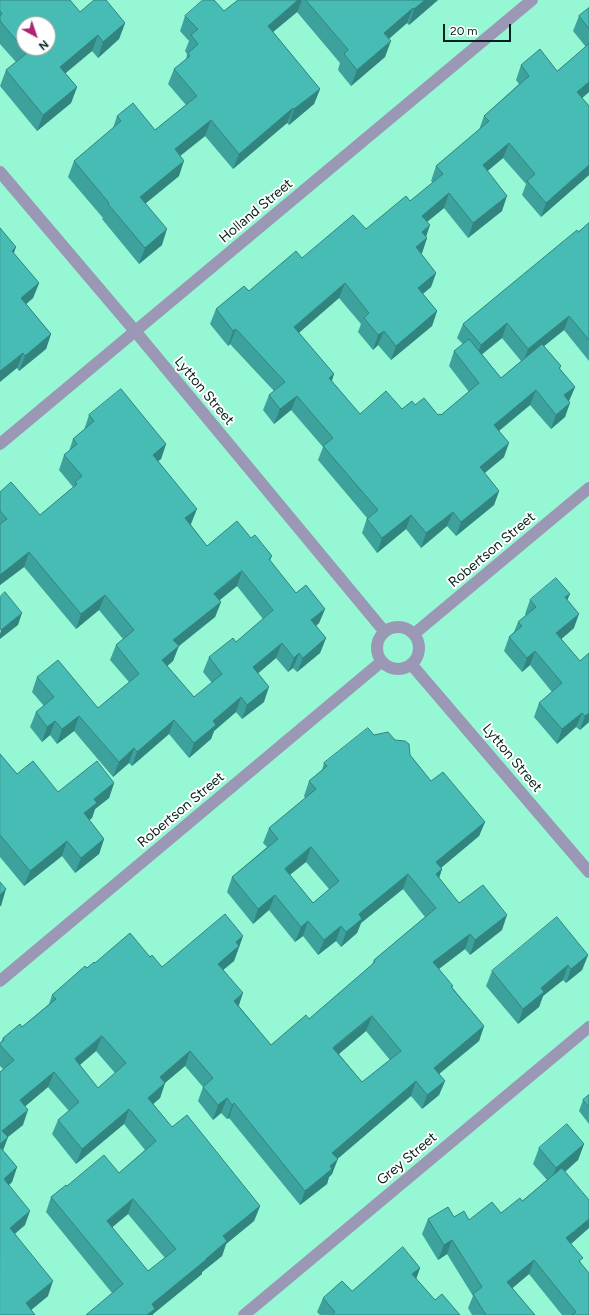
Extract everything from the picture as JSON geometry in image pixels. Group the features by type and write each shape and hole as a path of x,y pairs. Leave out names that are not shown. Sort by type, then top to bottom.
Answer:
{"street":[{"name":"Holland Street","path":"0,444 532,0"},
{"name":"Lytton Street","path":"0,172 384,631"},
{"name":"Robertson Street","path":"414,634 589,488"},
{"path":"396,626 403,627 414,634 418,640 419,653 416,659 406,668 392,669 381,662 376,649 379,636 384,631 396,626"},
{"name":"Robertson Street","path":"0,981 381,662"},
{"name":"Lytton Street","path":"411,664 589,872"},
{"name":"Grey Street","path":"244,1315 589,1026"}],"building":[{"path":"0,0 70,0 80,12 94,0 106,0 125,23 103,42 98,35 60,67 77,87 43,115 6,70 23,56 56,56 56,16 16,16 16,40 0,21 0,16 2,14 0,11"},
{"path":"203,0 214,0 224,11 238,0 298,0 268,26 320,89 294,109 293,108 239,154 211,120 175,149 184,161 140,197 167,229 145,248 74,161 121,121 117,116 133,103 155,130 197,96 174,69 190,56 188,53 198,44 191,35 198,29 185,16"},
{"path":"306,0 425,0 414,9 413,8 384,33 391,41 357,70 344,54 348,50"},
{"path":"589,8 589,29 579,16"},
{"path":"589,44 589,82 577,92 589,106 589,165 546,203 527,181 535,174 509,143 483,165 507,196 473,223 449,193 422,216 430,225 422,232 427,238 416,247 436,273 418,288 437,311 396,346 384,331 378,335 364,318 369,313 345,283 294,327 334,374 329,378 360,414 386,391 402,409 412,401 415,405 424,398 438,415 441,415 479,383 454,351 469,339 501,378 542,344 561,366 559,368 575,387 564,395 570,403 556,415 536,390 494,425 509,443 480,467 499,491 461,522 453,512 426,533 411,515 382,538 367,519 378,510 323,446 333,438 297,396 280,409 269,395 285,382 236,329 233,331 216,309 244,286 249,291 296,251 302,258 353,215 366,229 406,196 410,201 443,174 436,166 489,121 484,116 529,76 521,65 540,49 557,71"},
{"path":"589,223 589,340 569,316 528,349 507,323 481,345 463,324 577,230 578,232"},
{"path":"0,228 16,247 12,251 39,283 21,298 51,334 25,356 23,353 0,371"},
{"path":"121,389 166,444 153,455 197,509 185,518 207,546 237,521 251,538 255,535 272,556 269,559 296,593 306,585 325,609 311,620 326,638 303,658 299,653 294,658 282,643 253,667 269,687 247,705 241,697 213,721 216,725 194,743 174,720 137,752 134,748 119,762 79,716 62,729 55,721 47,727 36,712 54,697 37,677 58,660 98,708 139,674 116,645 134,630 105,595 81,614 29,552 0,575 0,524 7,519 0,511 0,492 11,482 40,515 77,484 75,482 82,476 64,455 77,444 73,439 94,421 89,415","holes":["242,571 273,610 236,642 233,638 209,657 222,674 194,697 162,660 179,646 173,640 221,602 214,594"]},
{"path":"556,578 570,594 565,597 579,614 556,633 580,661 589,653 589,713 585,716 582,713 562,729 539,703 562,683 535,651 527,658 509,637 522,626 518,622 536,607 530,600"},
{"path":"5,592 22,613 1,630 0,597"},
{"path":"368,728 374,735 388,732 395,740 405,741 409,744 410,755 431,781 443,772 485,822 436,862 442,869 436,874 459,903 483,885 507,915 475,940 470,934 433,962 453,986 451,987 484,1026 434,1068 445,1081 427,1095 416,1081 332,1153 338,1159 330,1166 332,1169 305,1191 234,1103 232,1105 227,1098 218,1105 203,1087 213,1078 190,1051 160,1077 165,1083 148,1098 172,1127 187,1115 260,1206 223,1236 227,1241 152,1304 155,1309 147,1315 86,1315 123,1284 51,1197 66,1185 67,1186 104,1155 119,1173 156,1141 129,1109 82,1149 58,1120 79,1102 54,1072 20,1100 28,1110 2,1131 8,1137 0,1144 0,1072 14,1060 0,1045 0,1043 4,1040 3,1038 20,1024 22,1027 56,999 52,995 85,966 87,968 94,962 95,963 130,933 150,957 152,955 162,967 225,914 243,936 236,942 239,946 218,964 243,993 234,1001 271,1045 306,1015 309,1019 375,962 374,960 436,908 408,874 359,914 362,919 346,932 341,926 324,940 308,921 301,927 275,895 258,909 232,877 278,839 269,828 316,789 309,781 327,766 324,763","holes":["311,847 339,881 313,903 285,869","372,1016 401,1051 362,1082 333,1048","102,1036 126,1063 98,1088 75,1059","133,1199 176,1249 148,1271 107,1221"]},
{"path":"0,754 17,774 33,761 58,792 97,761 114,783 94,799 97,803 84,813 104,839 81,858 67,841 30,871 0,835"},
{"path":"0,882 6,889 0,895"},
{"path":"557,917 588,955 571,969 568,965 541,988 544,992 523,1009 492,971"},
{"path":"589,1095 589,1107 583,1100"},
{"path":"567,1124 584,1144 556,1168 539,1148"},
{"path":"0,1147 17,1167 4,1179 30,1211 10,1228 53,1281 26,1303 35,1315 0,1315"},
{"path":"562,1168 589,1200 589,1219 566,1238 583,1258 579,1261 589,1273 589,1315 572,1315 576,1312 534,1260 507,1282 535,1315 486,1315 473,1294 482,1287 452,1240 444,1245 428,1219 448,1207 454,1217 464,1211 469,1220 492,1202 501,1213 520,1198 522,1201"},
{"path":"403,1247 420,1268 412,1274 435,1300 442,1294 460,1315 332,1315 335,1312 323,1298 342,1281 352,1291"}]}
